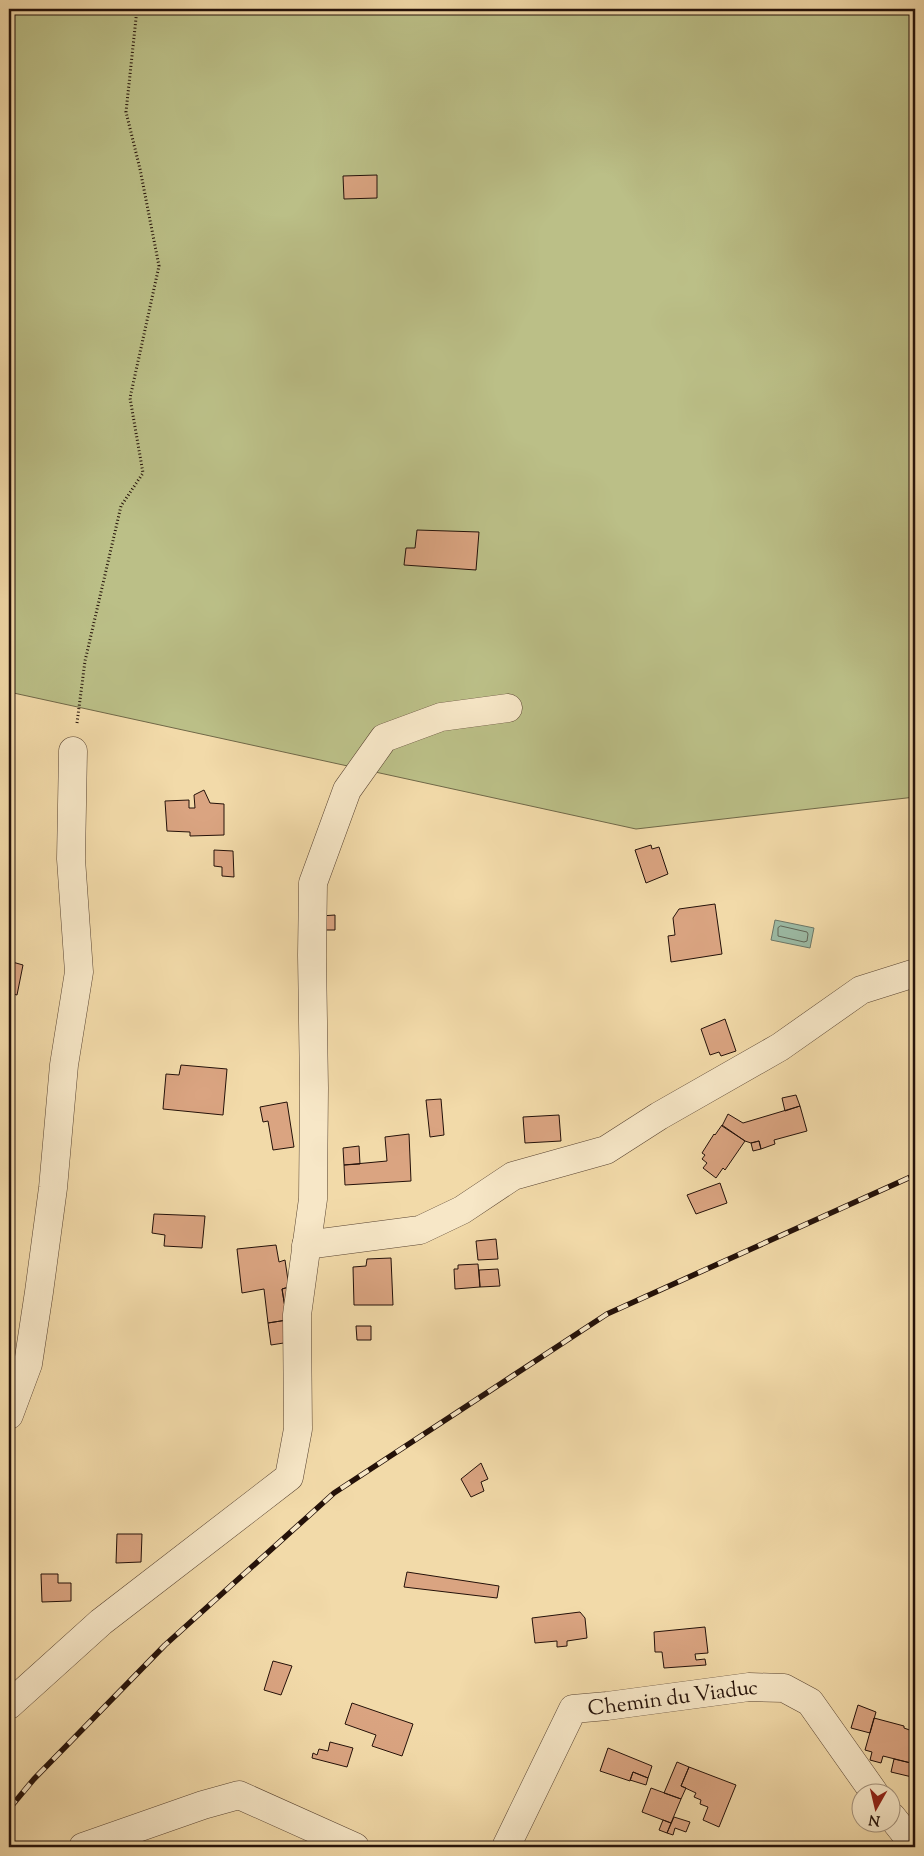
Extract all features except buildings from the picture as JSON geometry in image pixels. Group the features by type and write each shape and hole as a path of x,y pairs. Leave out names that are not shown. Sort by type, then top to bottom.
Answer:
{"street":[{"path":"9,1705 101,1622 290,1477 298,1429 297,1315 313,1199 313,883 347,790 384,738 441,717 508,708"},
{"path":"9,1415 28,1364 53,1188 64,1065 79,972 70,859 73,751"},
{"path":"306,1245 420,1230 462,1210 512,1176 606,1150 659,1116 780,1047 861,990 915,973"},
{"name":"Chemin du Viaduc","path":"506,1847 573,1709 749,1687 784,1688 810,1702 868,1784"},
{"path":"83,1847 203,1804 239,1795 355,1847"},
{"path":"902,1829 915,1846"}],"path":[{"path":"73,751 85,661 121,506 143,473 130,398 159,266 140,169 126,112 137,9"}],"green space":[{"path":"9,9 915,9 915,797 636,829 9,692"}],"water":[{"path":"775,920 814,928 810,948 771,940"}],"railway":[{"path":"9,1809 34,1779 165,1645 334,1493 607,1314 915,1175"}]}
